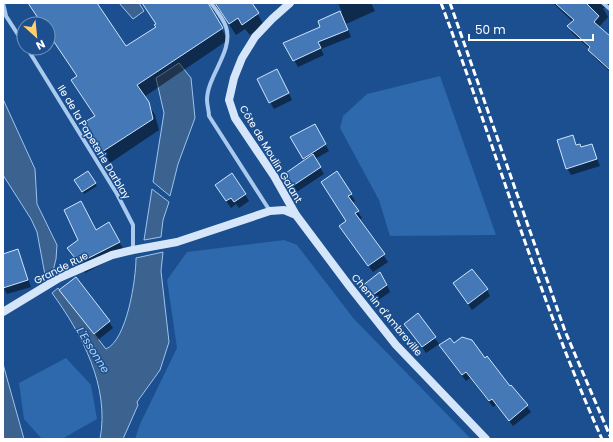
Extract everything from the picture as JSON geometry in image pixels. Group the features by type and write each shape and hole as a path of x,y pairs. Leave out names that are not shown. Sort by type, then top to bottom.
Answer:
{"street":[{"path":"4,3 6,16 16,32"},
{"path":"211,3 222,18 228,35 210,87 207,100 209,116 270,211 284,210 296,215"},
{"name":"Côte de Moulin Galant","path":"290,3 259,32 242,58 234,78 229,100 235,118 274,176 296,215"},
{"path":"603,3 610,9"},
{"name":"Ile de la Papeterie Darblay","path":"32,56 117,194 133,225 133,250"},
{"name":"Grande Rue","path":"3,312 59,278 112,255 177,242 270,211"},
{"name":"Chemin d'Ambreville","path":"296,215 396,345 486,439"}],"shaded area":[{"path":"440,76 496,235 390,236 379,200 340,128 343,116 367,94"},
{"path":"284,240 297,245 354,319 471,439 135,439 140,424 177,348 167,280 187,252"},
{"path":"66,358 91,385 97,419 62,439 42,439 24,419 19,383"}],"water":[{"path":"119,3 139,3 144,11 133,19"},
{"path":"179,63 191,78 195,118 178,164 170,196 153,182 164,113 156,78"},
{"path":"3,99 35,169 37,204 57,245 53,271 45,275 37,232 31,219 3,175"},
{"path":"152,189 169,202 163,220 161,237 144,240"},
{"name":"L'Essonne","path":"163,252 161,271 169,342 160,370 137,402 138,405 123,439 100,439 102,419 101,400 91,362 74,326 52,293 58,288 106,349 120,334 125,322 132,294 136,258"},
{"path":"3,364 24,439 3,439"}],"building":[{"path":"28,3 97,3 126,46 156,27 154,25 156,24 142,3 208,3 223,28 137,85 149,102 153,119 102,152 83,123 95,116 71,80 77,76 56,45 56,16 37,16"},
{"path":"215,3 252,3 259,13 242,25 238,18 229,24"},
{"path":"555,3 586,3 599,16 594,22 610,36 610,70 588,50 590,47 567,26 574,20"},
{"path":"340,11 348,30 318,42 321,48 293,61 283,43 320,27 318,21"},
{"path":"277,69 289,93 269,103 257,79"},
{"path":"315,124 326,144 303,159 290,137"},
{"path":"573,135 576,145 580,144 581,147 592,144 597,159 566,169 557,140"},
{"path":"313,154 321,167 291,187 283,175"},
{"path":"88,171 96,183 82,192 74,180"},
{"path":"337,171 352,194 348,196 359,211 355,213 385,254 368,266 339,226 346,221 321,182"},
{"path":"232,173 246,194 234,202 231,198 226,201 215,185"},
{"path":"81,201 96,230 109,222 120,242 79,263 67,248 78,240 64,210"},
{"path":"18,249 28,280 3,288 3,254"},
{"path":"472,269 488,289 468,304 453,283"},
{"path":"380,272 387,285 370,297 362,286"},
{"path":"76,277 110,321 94,334 59,290"},
{"path":"418,313 436,337 422,347 404,324"},
{"path":"462,337 472,340 485,358 487,356 510,386 511,385 528,405 509,421 492,399 489,401 466,372 462,375 439,345 450,338 454,343"}],"railway":[{"path":"441,3 537,277 579,385 602,439"},
{"path":"450,3 565,331 610,436"}]}
